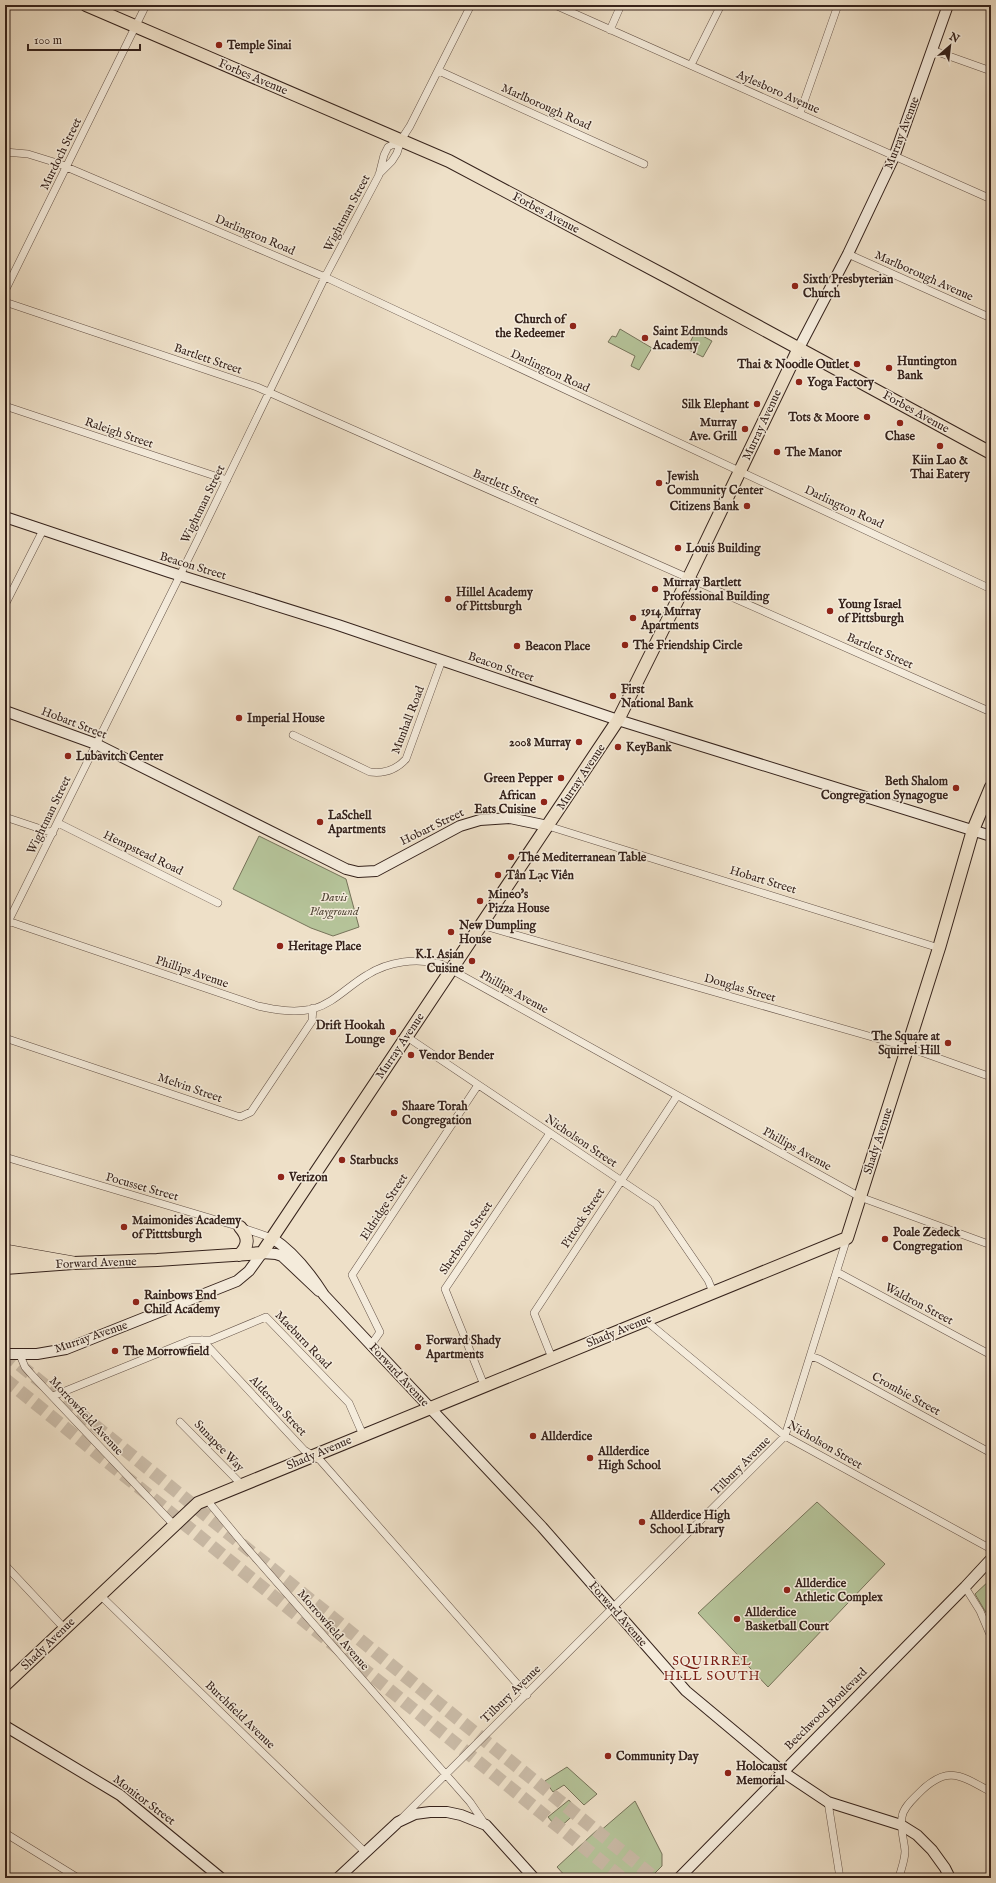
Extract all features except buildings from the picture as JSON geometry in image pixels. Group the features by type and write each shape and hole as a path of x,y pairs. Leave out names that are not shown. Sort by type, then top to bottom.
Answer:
{"highway":[{"path":"5,1251 72,1263"}],"main road":[{"name":"Forbes Avenue","path":"86,5 449,161 799,348 991,453"},
{"name":"Murray Avenue","path":"5,1354 20,1355 66,1349 230,1284 243,1277 262,1253 277,1241 451,969 618,720 799,348 848,254 894,157 948,5"},
{"name":"Beacon Street","path":"5,517 442,660 618,720 991,836"},
{"name":"Hobart Street","path":"5,712 96,744 346,869 358,872 376,871 460,826 480,820 510,818 548,826"},
{"name":"Shady Avenue","path":"5,1685 198,1503 847,1238 939,948 973,830 991,787"},
{"path":"239,1255 245,1248 247,1240 240,1227"},
{"name":"Forward Avenue","path":"277,1241 282,1256 308,1282 324,1295 542,1527 686,1691 783,1772 828,1802 901,1825 917,1835 932,1850 945,1868 950,1878"},
{"name":"Forward Avenue","path":"277,1241 313,1277 324,1295"},
{"name":"Forward Avenue","path":"5,1268 262,1253 282,1256"},
{"path":"5,1260 72,1263"},
{"name":"Beechwood Boulevard","path":"679,1878 965,1588 991,1559"},
{"name":"Monitor Street","path":"5,1726 120,1795 221,1878"},
{"path":"338,1878 398,1822 416,1814 447,1812 461,1814 486,1825 534,1878"}],"street":[{"name":"Murdoch Street","path":"5,291 146,5"},
{"name":"Wightman Street","path":"6,923 53,833 181,575 325,277 379,175 397,153 401,140 439,71 471,5"},
{"name":"Aylesboro Avenue","path":"555,5 800,113 991,200"},
{"path":"610,30 621,5"},
{"path":"691,65 721,5"},
{"path":"800,113 838,5"},
{"path":"932,50 991,71"},
{"name":"Marlborough Road","path":"439,71 644,164"},
{"name":"Darlington Road","path":"5,152 28,154 66,167 325,277 991,589"},
{"name":"Marlborough Avenue","path":"848,254 991,318"},
{"name":"Bartlett Street","path":"5,302 269,393 991,712"},
{"name":"Raleigh Street","path":"5,406 227,480"},
{"path":"5,605 43,530"},
{"name":"Munhall Road","path":"293,735 370,772 380,773 397,768 406,759 442,660"},
{"path":"5,817 53,833"},
{"name":"Hempstead Road","path":"58,823 218,903"},
{"name":"Hobart Street","path":"548,826 939,948"},
{"name":"Phillips Avenue","path":"6,923 258,1006 284,1011 314,1008 329,1003 367,975 394,964 427,961 441,964 860,1197 991,1245"},
{"name":"Douglas Street","path":"481,925 907,1047 991,1077"},
{"name":"Melvin Street","path":"5,1038 240,1117 251,1112 312,1021 314,1008"},
{"name":"Nicholson Street","path":"407,1037 656,1204 708,1280 713,1292"},
{"name":"Eldridge Street","path":"371,1345 380,1332 352,1275 478,1085"},
{"name":"Pittock Street","path":"552,1358 534,1313 677,1096"},
{"name":"Sherbrook Street","path":"484,1385 445,1289 550,1133"},
{"name":"Pocusset Street","path":"5,1158 240,1227 277,1241"},
{"name":"Tilbury Avenue","path":"444,1774 527,1695 785,1436 847,1238"},
{"name":"Waldron Street","path":"837,1272 991,1355"},
{"name":"Maeburn Road","path":"202,1340 211,1340 266,1317 349,1403 363,1435"},
{"name":"Nicholson Street","path":"645,1320 785,1436 991,1549"},
{"path":"52,1396 191,1340 202,1340"},
{"name":"Alderson Street","path":"202,1340 304,1450 320,1460 527,1695"},
{"name":"Morrowfield Avenue","path":"20,1355 25,1367 174,1525"},
{"name":"Crombie Street","path":"810,1356 819,1358 991,1453"},
{"name":"Sunapee Way","path":"180,1422 242,1485"},
{"name":"Morrowfield Avenue","path":"208,1498 211,1505 245,1546 444,1774"},
{"path":"5,1565 64,1628"},
{"path":"965,1588 980,1611 991,1637"},
{"name":"Burchfield Avenue","path":"100,1595 365,1852"},
{"path":"398,1822 444,1774 470,1802 486,1825"},
{"path":"899,1878 905,1852 901,1825 904,1810 930,1782 950,1775 967,1779 991,1792"},
{"path":"828,1802 840,1878"},
{"path":"5,1832 78,1878"}],"green space":[{"path":"620,329 652,348 639,370 631,366 635,356 608,342 612,336 616,337"},
{"path":"695,332 712,341 703,357 687,349"},
{"name":"Davis Playground","path":"259,836 346,879 359,927 333,936 311,928 233,889"},
{"name":"Allderdice Athletic Complex","path":"817,1502 885,1564 768,1687 698,1613"},
{"path":"991,1579 991,1621 975,1594"},
{"path":"567,1767 597,1794 584,1805 564,1785 553,1792 545,1781"},
{"path":"569,1800 578,1811 558,1829 548,1817"},
{"path":"635,1801 662,1854 662,1866 650,1878 567,1878 557,1867 597,1830 599,1832"}],"tunnel":[{"path":"5,1353 655,1878"},
{"path":"5,1379 622,1878"}],"place":[{"name":"Temple Sinai","path":"219,45"},
{"name":"Sixth Presbyterian Church","path":"795,286"},
{"name":"Church of the Redeemer","path":"573,326"},
{"name":"Saint Edmunds Academy","path":"645,338"},
{"name":"Thai & Noodle Outlet","path":"857,364"},
{"name":"Huntington Bank","path":"889,368"},
{"name":"Yoga Factory","path":"799,382"},
{"name":"Silk Elephant","path":"757,404"},
{"name":"Tots & Moore","path":"867,417"},
{"name":"Chase","path":"900,423"},
{"name":"Murray Ave. Grill","path":"745,429"},
{"name":"Kiin Lao & Thai Eatery","path":"940,446"},
{"name":"The Manor","path":"777,452"},
{"name":"Jewish Community Center","path":"659,483"},
{"name":"Citizens Bank","path":"747,506"},
{"name":"Louis Building","path":"678,548"},
{"name":"Murray Bartlett Professional Building","path":"655,589"},
{"name":"Hillel Academy of Pittsburgh","path":"448,599"},
{"name":"Young Israel of Pittsburgh","path":"830,611"},
{"name":"1914 Murray Apartments","path":"633,618"},
{"name":"The Friendship Circle","path":"625,645"},
{"name":"Beacon Place","path":"517,646"},
{"name":"First National Bank","path":"613,696"},
{"name":"Imperial House","path":"239,718"},
{"name":"2008 Murray","path":"579,742"},
{"name":"KeyBank","path":"618,747"},
{"name":"Lubavitch Center","path":"68,756"},
{"name":"Green Pepper","path":"561,778"},
{"name":"Beth Shalom Congregation Synagogue","path":"956,788"},
{"name":"African Eats Cuisine","path":"544,802"},
{"name":"LaSchell Apartments","path":"320,822"},
{"name":"The Mediterranean Table","path":"511,857"},
{"name":"Tân Lạc Viên","path":"498,875"},
{"name":"Mineo's Pizza House","path":"480,901"},
{"name":"New Dumpling House","path":"451,932"},
{"name":"Heritage Place","path":"280,946"},
{"name":"K.I. Asian Cuisine","path":"472,961"},
{"name":"Drift Hookah Lounge","path":"393,1032"},
{"name":"The Square at Squirrel Hill","path":"948,1043"},
{"name":"Vendor Bender","path":"411,1055"},
{"name":"Shaare Torah Congregation","path":"394,1113"},
{"name":"Starbucks","path":"342,1160"},
{"name":"Verizon","path":"281,1177"},
{"name":"Maimonides Academy of Pitttsburgh","path":"124,1227"},
{"name":"Poale Zedeck Congregation","path":"885,1239"},
{"name":"Rainbows End Child Academy","path":"136,1302"},
{"name":"Forward Shady Apartments","path":"418,1347"},
{"name":"The Morrowfield","path":"115,1351"},
{"name":"Allderdice","path":"533,1436"},
{"name":"Allderdice High School","path":"590,1458"},
{"name":"Allderdice High School Library","path":"642,1522"},
{"name":"Allderdice Athletic Complex","path":"787,1590"},
{"name":"Allderdice Basketball Court","path":"737,1619"},
{"name":"Community Day","path":"608,1756"},
{"name":"Holocaust Memorial","path":"728,1773"}],"district":[{"name":"SQUIRREL HILL SOUTH","path":"712,1668"}]}
